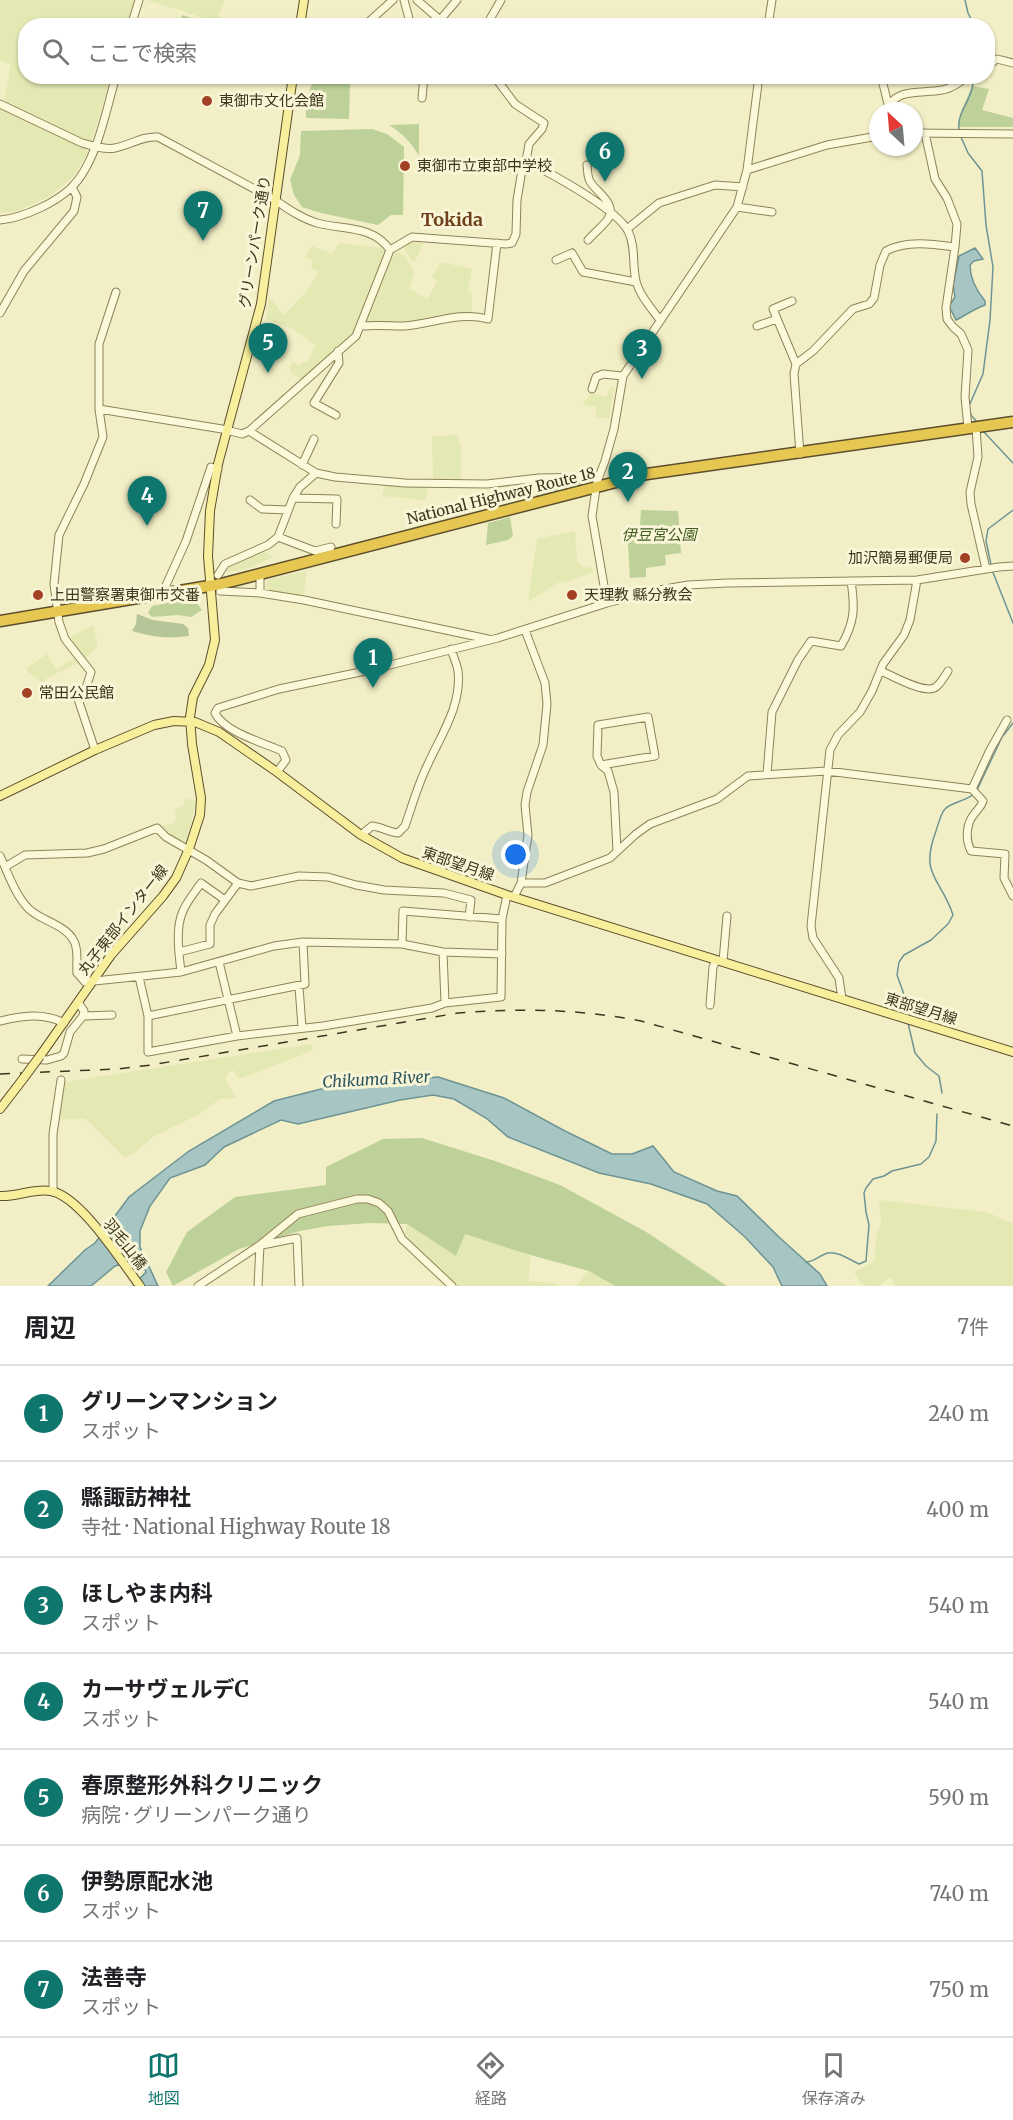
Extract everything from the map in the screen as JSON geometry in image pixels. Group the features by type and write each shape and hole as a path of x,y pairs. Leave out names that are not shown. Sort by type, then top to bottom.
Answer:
{"highway":[{"name":"National Highway Route 18","path":"0,621 162,594 215,589 597,482 1013,422"}],"main road":[{"path":"301,18 304,0"},
{"name":"グリーンパーク通り","path":"215,589 208,537 212,496 261,304 292,84"},
{"name":"丸子東部インター線","path":"0,1109 117,947 169,889 180,871 202,805 190,721 193,697 208,665 214,645 215,589"},
{"name":"東部望月線","path":"0,796 95,750 154,725 190,721 219,732 361,835 402,858 511,896 1013,1052"},
{"path":"0,1197 38,1191 53,1192"},
{"name":"羽毛山橋","path":"53,1192 71,1200 88,1218 140,1286"}],"street":[{"path":"133,18 139,0"},
{"path":"373,18 393,0"},
{"path":"404,0 409,18"},
{"path":"417,0 438,18"},
{"path":"442,18 457,0"},
{"path":"491,18 501,0"},
{"path":"769,18 772,0"},
{"path":"995,60 1013,63"},
{"path":"0,219 10,219 30,213 51,203 72,188 95,147 114,84"},
{"path":"422,98 423,84"},
{"path":"99,409 243,434 356,336 362,326 390,250 412,237 512,243 516,234 517,200 528,144 542,129 544,123 515,104 500,84"},
{"path":"607,603 592,516 597,482 610,445 622,376 737,207 747,170 758,84"},
{"path":"882,84 886,102"},
{"path":"893,102 899,95 944,90 954,84"},
{"path":"0,104 95,147 115,148 148,136 158,136 275,200 292,212 316,223 374,234 383,239 390,250"},
{"path":"986,569 970,504 970,492 978,457 965,397 968,350 961,334 952,327 947,319 946,308 956,247 957,224 935,179 925,133 1013,134"},
{"path":"747,170 826,145 869,136"},
{"path":"526,161 601,204 627,230 632,244 636,282 642,297 660,320"},
{"path":"587,165 588,177 592,185 604,195 610,213 609,218 588,240"},
{"path":"627,230 659,203 715,185 743,187"},
{"path":"0,313 24,271 74,211 77,196 72,188"},
{"path":"737,207 772,212"},
{"path":"362,326 378,324 405,326 441,319 479,316 488,319 497,243"},
{"path":"796,364 813,351 853,309 869,304 874,298 880,265 886,251 909,244 956,247"},
{"path":"556,260 572,253 583,272 636,282"},
{"path":"95,750 77,696 86,688 91,672 64,639 58,622 54,584 59,535 84,484 103,437 99,409 99,344 116,292"},
{"path":"792,301 773,309 796,364 794,374 800,454"},
{"path":"757,326 777,319"},
{"path":"336,415 314,403 339,363 338,351"},
{"path":"592,389 596,377 603,374 622,376"},
{"path":"249,431 316,473 335,477 431,484 487,484 539,478 597,482"},
{"path":"302,465 314,439"},
{"path":"162,594 186,541 211,467 218,469"},
{"path":"218,575 225,564 268,545 278,537 293,498 300,487 316,473"},
{"path":"202,495 212,496"},
{"path":"293,498 337,499 336,524"},
{"path":"250,500 262,509 288,510"},
{"path":"278,537 315,550 331,547"},
{"path":"277,772 286,760 282,751 240,734 220,721 215,713 216,709 279,689 370,670 525,630 648,592 688,585 917,580 1013,566"},
{"path":"260,575 260,593"},
{"path":"842,999 839,978 813,938 812,926 830,750 833,742 860,712 884,663 904,635 910,620 917,580"},
{"path":"767,774 772,712 798,660 811,642 841,646 850,631 855,607 851,581"},
{"path":"215,589 260,593 366,612 490,639"},
{"path":"139,977 147,1017 148,1052 237,1036 323,1026 432,1008 446,1003 501,997 502,919 511,896 521,882 528,836 526,798 543,745 547,704 545,683 525,630"},
{"path":"361,835 372,826 381,826 389,832 398,832 405,826 427,765 446,729 452,709 458,685 458,671 451,649"},
{"path":"881,671 924,689 936,686 948,671"},
{"path":"601,765 655,756 648,717 598,725 597,756 601,765 608,771 614,792 617,852"},
{"path":"972,789 1007,720"},
{"path":"521,882 545,883 610,858 650,824 717,799 748,776 827,771 972,789 983,801 967,829 966,839 970,851 1005,854 1004,878 1013,896"},
{"path":"4,871 26,855 87,853 104,849 158,828 166,837 189,849 238,883 251,886 299,876 328,876 356,885 384,890 444,893 471,900 469,917"},
{"path":"0,856 4,871 30,910 57,926 74,940 78,976 85,982 181,972 274,946 303,942 402,944 443,952 502,954"},
{"path":"181,972 179,952 181,914 201,883 225,900"},
{"path":"179,952 210,944 210,925 215,914 238,883"},
{"path":"402,944 403,911 502,919"},
{"path":"710,1005 713,967 719,960 727,915"},
{"path":"147,1017 299,987 305,984 303,942"},
{"path":"443,952 446,1003"},
{"path":"219,962 237,1036"},
{"path":"299,987 302,1027"},
{"path":"22,1059 47,1060 64,1053 70,1032 83,1016 84,1011 78,1002"},
{"path":"0,1021 26,1015 52,1017 64,1023"},
{"path":"83,1016 112,1015"},
{"path":"53,1192 53,1134 61,1080"},
{"path":"198,1286 260,1245 298,1214 357,1199 372,1199 388,1211 402,1239 452,1286"},
{"path":"260,1245 297,1238 299,1286"},
{"path":"258,1286 260,1245"}],"green space":[{"path":"0,0 134,0 129,18 18,18 18,84 109,84 91,142 4,102 11,64 0,60"},
{"path":"147,0 224,0 218,18 204,18"},
{"path":"312,84 350,84 349,119 306,118 306,100"},
{"path":"972,86 989,89 982,110 1013,118 1013,127 958,127 961,112"},
{"path":"0,107 86,148 88,153 72,178 50,196 18,211 0,213"},
{"path":"419,124 419,156 406,139 389,125"},
{"path":"372,129 387,134 404,147 403,215 391,215 378,225 302,207 294,195 290,180 300,155 301,131"},
{"path":"408,240 425,240 414,263 402,243"},
{"path":"339,243 384,248 386,254 356,330 302,380 291,373 289,368 293,362 299,366 304,362 307,363 315,345 293,329 266,319 269,297 284,315 305,293 319,272 311,268 313,260 305,258 312,246 332,254"},
{"path":"397,252 403,255 415,271 409,289 428,299 437,281 432,276 441,262 472,269 468,290 472,293 472,315 405,324 364,325 389,260"},
{"path":"610,387 614,387 609,418 596,417 596,407 583,405 583,403 593,393 606,397"},
{"path":"457,434 461,449 461,482 433,482 432,437"},
{"path":"593,479 590,483 536,497 536,480"},
{"path":"385,484 428,486 425,500 382,496"},
{"name":"伊豆宮公園","path":"641,510 678,511 681,553 665,555 666,565 646,568 646,577 630,578 627,526 640,526"},
{"path":"510,517 513,536 508,540 486,545 488,523"},
{"path":"575,531 577,561 583,568 592,567 593,572 570,581 557,583 528,602 537,539"},
{"path":"263,550 275,559 271,558 249,568 226,573 229,566"},
{"path":"307,571 303,597 265,591 267,580"},
{"path":"193,598 202,610 191,617 179,615 152,617 148,613 152,606"},
{"path":"137,614 153,620 183,624 188,628 189,636 160,637 132,631 136,624"},
{"path":"93,625 98,646 84,659 69,642 69,638"},
{"path":"47,654 56,669 76,657 80,662 47,678 43,684 27,671 27,668"},
{"path":"186,798 194,801 195,808 189,831 182,843 166,834 160,826 173,823 176,818 175,810 183,805"},
{"path":"312,1044 313,1050 307,1053 239,1079 233,1070 228,1073 225,1079 236,1097 221,1098 198,1115 154,1136 125,1158 85,1118 59,1120 61,1085 71,1081"},
{"path":"422,1138 560,1185 648,1233 727,1286 615,1286 589,1271 465,1234 456,1256 407,1224 370,1223 300,1231 239,1249 173,1286 166,1272 187,1232 235,1197 326,1185 326,1167 383,1139"},
{"path":"879,1200 986,1212 1013,1223 1013,1286 896,1286 890,1277 879,1286 867,1286 861,1283 854,1272 874,1262 876,1237 881,1222"},
{"path":"407,1224 456,1256 465,1234 530,1256 529,1281 555,1283 561,1286 457,1286 404,1237"},
{"path":"589,1271 615,1286 576,1286"}],"water":[{"path":"975,248 983,259 974,261 970,265 971,275 985,305 956,320 949,306 955,297 953,285 959,256"},
{"path":"438,1077 504,1098 612,1154 632,1154 653,1146 674,1172 717,1191 737,1196 820,1274 827,1286 782,1286 773,1267 745,1237 707,1204 651,1184 599,1173 508,1137 486,1118 454,1099 433,1095 400,1100 298,1124 281,1120 224,1147 205,1165 170,1178 150,1206 140,1231 140,1247 158,1286 133,1286 146,1272 140,1259 115,1266 91,1286 48,1286 95,1243 129,1197 189,1151 274,1101 321,1089"}],"waterway":[{"path":"965,0 971,18"},
{"path":"959,129 959,119 973,84"},
{"path":"961,137 968,153 982,171 986,225 993,267 990,320 983,374 969,406 971,415 977,422"},
{"path":"984,432 1013,463"},
{"path":"991,565 986,541 988,529 1013,510"},
{"path":"992,570 1013,623"},
{"path":"977,790 1002,737 1013,723"},
{"path":"907,1015 906,1000 897,975 899,962 904,955 931,940 948,924 953,915 931,868 931,846 945,809 974,794"},
{"path":"908,1023 915,1053 939,1076 942,1093"},
{"path":"806,1262 832,1253 859,1264 866,1261 869,1225 864,1193 866,1188 873,1179 892,1171 921,1164 929,1157 936,1141 937,1114"}],"railway":[{"path":"0,1074 117,1069 151,1065 458,1013 504,1010 550,1011 595,1014 641,1021 1013,1126"}],"place":[{"name":"東御市文化会館","path":"207,101"},
{"name":"東御市立東部中学校","path":"405,166"},
{"name":"伊勢原配水池","path":"605,182"},
{"name":"法善寺","path":"203,241"},
{"name":"春原整形外科クリニック","path":"268,373"},
{"name":"ほしやま内科","path":"642,379"},
{"name":"縣諏訪神社","path":"628,502"},
{"name":"カーサヴェルデC","path":"147,526"},
{"name":"加沢簡易郵便局","path":"965,558"},
{"name":"上田警察署東御市交番","path":"38,595"},
{"name":"天理教 縣分教会","path":"572,595"},
{"name":"グリーンマンション","path":"373,688"},
{"name":"常田公民館","path":"27,693"}],"district":[{"name":"Tokida","path":"452,220"}],"water label":[{"name":"Chikuma River","path":"376,1079"}]}
